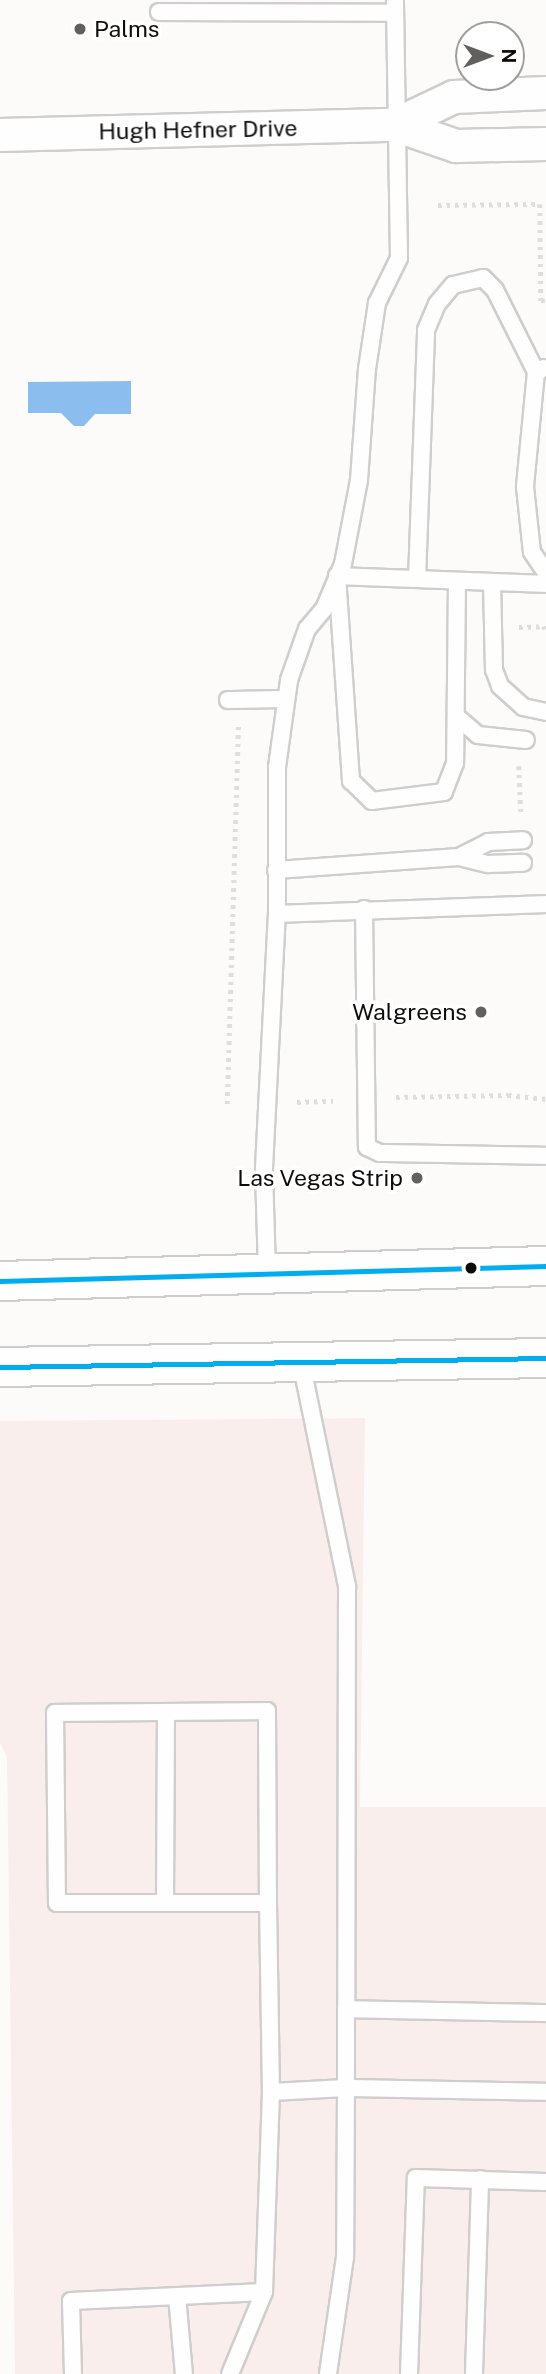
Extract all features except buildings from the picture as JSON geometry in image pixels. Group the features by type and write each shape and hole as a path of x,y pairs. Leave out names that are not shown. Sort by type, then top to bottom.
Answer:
{"main road":[{"path":"0,1281 546,1266"},
{"path":"0,1367 546,1358"}],"street":[{"name":"Hugh Hefner Drive","path":"395,125 454,97 546,93"},
{"name":"Hugh Hefner Drive","path":"0,135 395,125 456,146 546,144"}],"lane":[{"path":"159,12 395,6 399,258 377,303 367,369 359,480 337,576 324,609 307,629 286,699 277,767 277,914 264,1168 267,1272"},
{"path":"417,579 426,330 437,303 453,285 483,278 495,290 541,369 525,487 532,552 546,573"},
{"path":"337,576 546,584"},
{"path":"337,576 351,781 372,801 444,792 455,763 457,581"},
{"path":"492,582 494,670 499,686 523,707 546,712"},
{"path":"234,700 286,699"},
{"path":"456,716 478,736 526,740"},
{"path":"459,857 488,842 523,840"},
{"path":"276,870 459,857 488,864 523,863"},
{"path":"277,914 546,904"},
{"path":"364,909 367,1146 380,1153 546,1156"},
{"path":"301,1362 347,1586 345,2257 328,2374"},
{"path":"230,2374 264,2292 271,2092 267,1711 55,1713 57,1903 268,1903"},
{"path":"165,1903 166,1712"},
{"path":"346,2009 546,2013"},
{"path":"271,2092 346,2088 546,2092"},
{"path":"409,2374 416,2178 546,2182"},
{"path":"474,2374 480,2179"},
{"path":"73,2374 71,2301 264,2292"},
{"path":"177,2296 184,2374"}],"path":[{"path":"438,205 540,204 541,301 546,301"},
{"path":"513,616 513,627 544,626 546,633"},
{"path":"227,1104 234,700"},
{"path":"519,758 521,822"},
{"path":"396,1097 509,1095 546,1099"},
{"path":"296,1102 333,1101"}],"shaded area":[{"path":"365,1418 360,1807 546,1807 546,2374 15,2374 7,1757 0,1743 0,1421"}],"water":[{"path":"131,381 131,414 95,414 84,426 74,426 61,413 28,413 28,382"}],"transit line":[{"path":"0,1281 546,1266"},
{"path":"0,1367 546,1358"}],"place":[{"name":"Palms","path":"80,29"},
{"name":"Walgreens","path":"481,1012"},
{"name":"Las Vegas Strip","path":"417,1178"}]}
